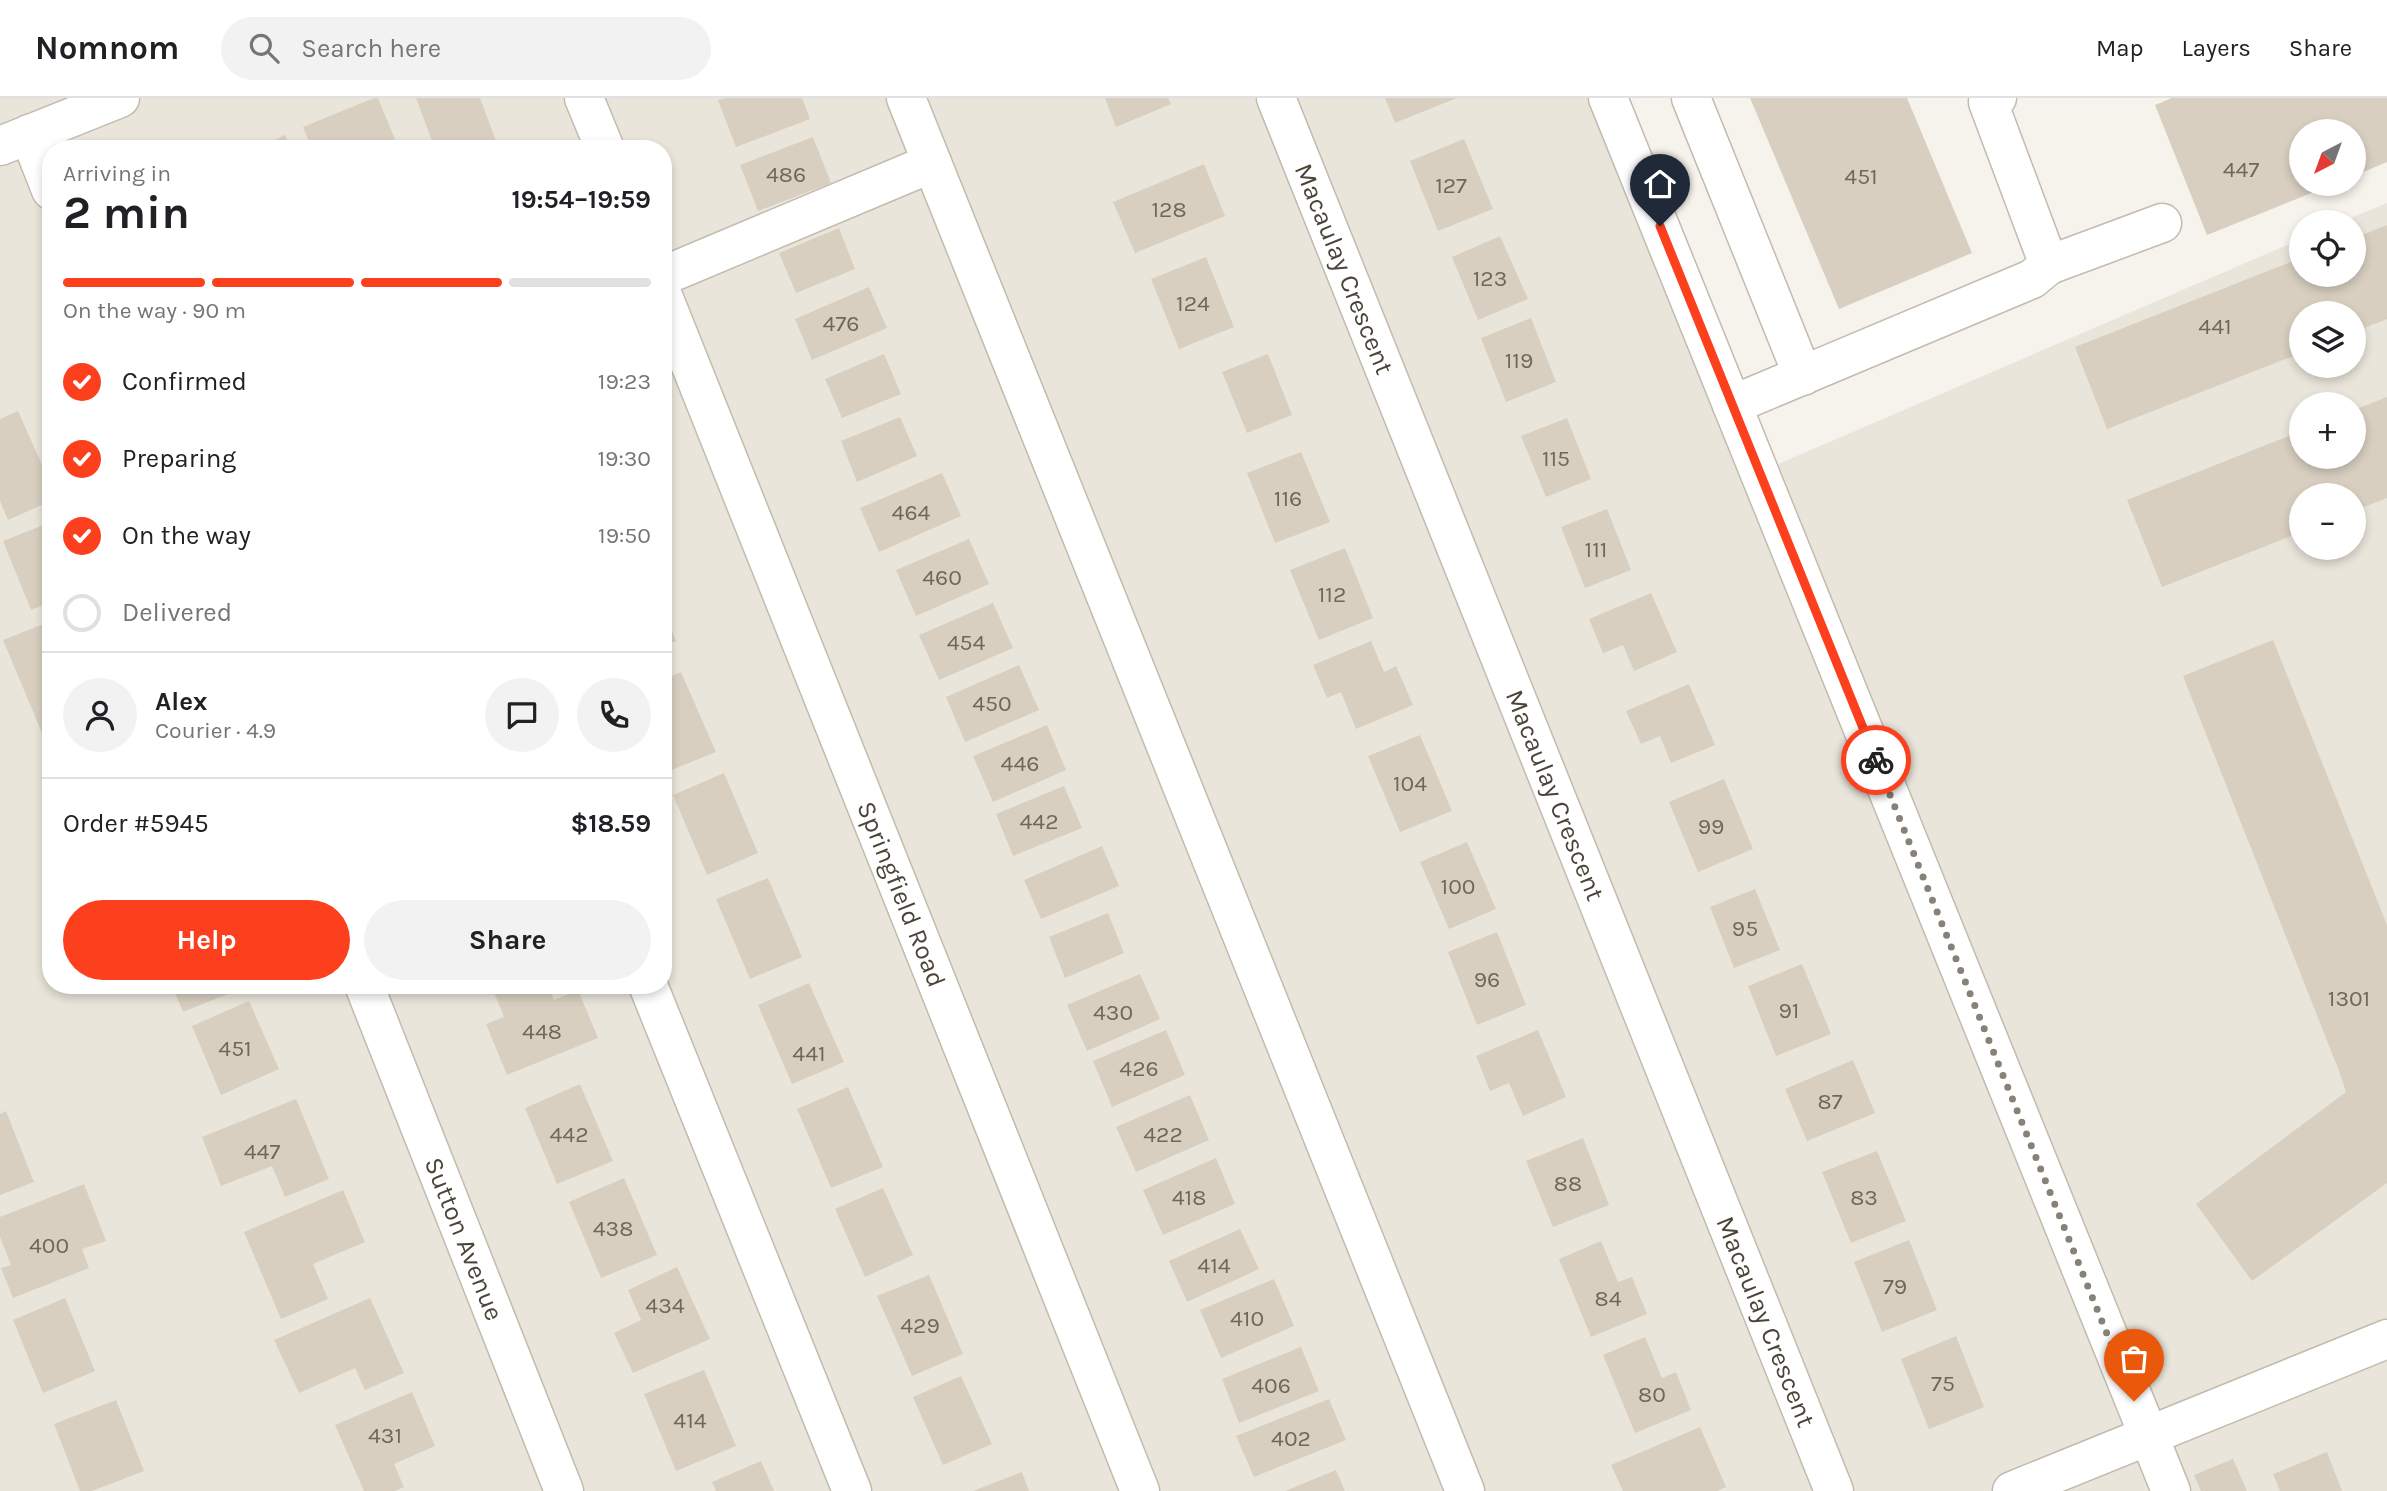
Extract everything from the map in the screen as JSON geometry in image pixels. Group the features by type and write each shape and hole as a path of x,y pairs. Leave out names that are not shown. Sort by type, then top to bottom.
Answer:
{"street":[{"path":"42,178 14,140 120,98"},
{"path":"584,98 600,140"},
{"path":"906,98 1465,1491"},
{"name":"Macaulay Crescent","path":"1276,98 1834,1491"},
{"path":"1608,98 2171,1491"},
{"path":"1691,98 1802,376"},
{"path":"1991,99 2049,265"},
{"path":"672,271 932,163"},
{"path":"1732,405 2032,279 2049,265 2162,223"},
{"name":"Springfield Road","path":"672,319 1140,1491"},
{"name":"Sutton Avenue","path":"368,994 564,1491"},
{"path":"652,994 852,1491"},
{"path":"2012,1491 2385,1344"}],"shaded area":[{"path":"0,98 1591,98 1741,480 2289,244 2289,287 2366,287 2366,212 2387,203 2387,1491 0,1491"}],"building":[{"path":"378,98 395,140 308,140 303,127"},
{"path":"416,98 480,98 496,140 432,140"},
{"path":"802,98 810,119 736,147 718,100"},
{"path":"1105,98 1168,98 1171,104 1116,127"},
{"path":"1385,98 1457,98 1395,123"},
{"path":"1750,98 1907,98 1972,253 1839,309"},
{"path":"2172,98 2387,98 2387,162 2366,171 2366,119 2289,119 2289,196 2304,196 2207,235 2155,105"},
{"path":"285,135 288,140 275,140"},
{"path":"813,137 831,183 758,211 740,165"},
{"path":"1464,139 1493,209 1438,231 1410,161"},
{"path":"1204,164 1225,216 1135,253 1113,202"},
{"path":"2387,225 2387,319 2366,327 2366,301 2289,301 2289,358 2107,429 2075,347 2289,263 2289,287 2366,287 2366,233"},
{"path":"839,228 855,269 796,293 779,253"},
{"path":"1500,236 1528,299 1478,320 1452,257"},
{"path":"1206,257 1234,327 1179,349 1151,279"},
{"path":"869,287 887,328 812,360 795,319"},
{"path":"1531,318 1556,382 1506,402 1481,338"},
{"path":"884,354 901,394 842,418 825,379"},
{"path":"1268,354 1292,415 1247,433 1222,372"},
{"path":"2387,397 2387,498 2366,506 2366,483 2289,483 2289,537 2162,587 2127,500 2289,436 2289,469 2366,469 2366,405"},
{"path":"18,411 42,465 42,505 8,520 0,501 0,419"},
{"path":"900,417 917,456 857,482 841,441"},
{"path":"1567,418 1591,479 1546,497 1521,436"},
{"path":"1301,452 1330,522 1275,543 1247,473"},
{"path":"942,473 961,516 879,552 860,508"},
{"path":"1607,509 1631,570 1585,588 1561,527"},
{"path":"42,526 42,606 31,610 3,541"},
{"path":"969,539 989,584 916,616 896,570"},
{"path":"1345,548 1373,618 1319,640 1290,570"},
{"path":"1651,593 1677,652 1634,671 1623,645 1603,653 1589,619"},
{"path":"993,603 1013,648 939,680 919,635"},
{"path":"42,625 42,733 3,640"},
{"path":"2273,640 2387,925 2387,1183 2252,1281 2196,1204 2346,1092 2183,676"},
{"path":"1371,641 1384,672 1396,666 1413,705 1356,729 1341,692 1327,698 1313,665"},
{"path":"1019,665 1039,710 965,742 946,697"},
{"path":"681,672 716,752 672,770 672,676"},
{"path":"1689,684 1715,745 1671,763 1660,736 1641,744 1626,711"},
{"path":"1047,725 1066,770 993,802 973,756"},
{"path":"1420,735 1452,811 1400,832 1368,756"},
{"path":"724,773 758,853 707,875 673,795"},
{"path":"1724,779 1753,849 1698,872 1669,802"},
{"path":"1064,786 1082,828 1013,856 996,814"},
{"path":"1467,842 1496,909 1449,929 1420,862"},
{"path":"1102,846 1119,886 1041,919 1024,880"},
{"path":"768,878 802,957 750,979 716,899"},
{"path":"1755,889 1780,950 1734,968 1710,907"},
{"path":"1108,913 1124,953 1065,978 1049,937"},
{"path":"1497,932 1526,1005 1477,1025 1448,952"},
{"path":"1802,964 1831,1034 1776,1056 1748,986"},
{"path":"1140,974 1160,1019 1087,1051 1067,1005"},
{"path":"809,983 844,1062 792,1084 758,1005"},
{"path":"176,994 228,994 183,1012"},
{"path":"495,994 551,994 554,1000 568,994 580,994 598,1038 507,1075 486,1024 504,1017"},
{"path":"249,1001 279,1069 221,1095 192,1026"},
{"path":"1166,1030 1185,1075 1112,1107 1093,1061"},
{"path":"1538,1030 1566,1097 1523,1116 1509,1083 1490,1091 1476,1056"},
{"path":"1853,1060 1875,1113 1807,1141 1785,1089"},
{"path":"580,1084 613,1161 557,1184 525,1108"},
{"path":"848,1087 883,1167 831,1188 797,1109"},
{"path":"1190,1095 1209,1140 1136,1172 1116,1127"},
{"path":"296,1099 329,1179 285,1197 272,1166 221,1186 202,1137"},
{"path":"6,1111 34,1182 0,1195 0,1114"},
{"path":"1583,1138 1609,1205 1553,1227 1526,1161"},
{"path":"1877,1151 1906,1221 1851,1243 1822,1172"},
{"path":"1216,1158 1235,1204 1163,1235 1143,1190"},
{"path":"624,1178 657,1255 601,1278 569,1202"},
{"path":"84,1184 106,1241 82,1249 89,1268 13,1298 1,1268 11,1265 0,1237 0,1217"},
{"path":"883,1188 913,1255 865,1277 835,1209"},
{"path":"343,1190 365,1242 313,1264 328,1299 281,1319 244,1232"},
{"path":"1240,1229 1259,1269 1187,1302 1169,1261"},
{"path":"1909,1240 1937,1310 1882,1332 1854,1262"},
{"path":"1601,1241 1618,1282 1632,1277 1647,1314 1591,1337 1559,1259"},
{"path":"677,1267 710,1339 633,1373 614,1333 641,1320 628,1290"},
{"path":"929,1275 963,1354 912,1376 877,1296"},
{"path":"1274,1279 1294,1326 1221,1358 1200,1310"},
{"path":"65,1298 95,1371 43,1393 13,1320"},
{"path":"370,1298 404,1373 365,1390 355,1368 299,1393 274,1340"},
{"path":"1956,1336 1984,1407 1929,1429 1901,1359"},
{"path":"1645,1337 1662,1378 1676,1372 1691,1410 1635,1433 1603,1355"},
{"path":"1301,1347 1319,1391 1239,1423 1222,1379"},
{"path":"704,1370 736,1446 676,1471 644,1394"},
{"path":"961,1376 992,1444 943,1465 913,1397"},
{"path":"412,1392 435,1446 394,1464 404,1487 395,1491 364,1491 335,1425"},
{"path":"1329,1399 1346,1440 1254,1477 1236,1436"},
{"path":"116,1400 144,1471 92,1491 80,1491 54,1424"},
{"path":"1700,1427 1726,1487 1717,1491 1623,1491 1611,1465"},
{"path":"2327,1452 2342,1491 2280,1491 2273,1474"},
{"path":"2233,1459 2247,1491 2201,1491 2194,1475"},
{"path":"761,1461 774,1491 716,1491 712,1482"},
{"path":"1336,1470 1345,1491 1285,1491"},
{"path":"1022,1472 1029,1491 973,1491"}],"way so far":[{"path":"1876,760 2134,1401"}],"route":[{"path":"1660,226 1876,760"}]}
